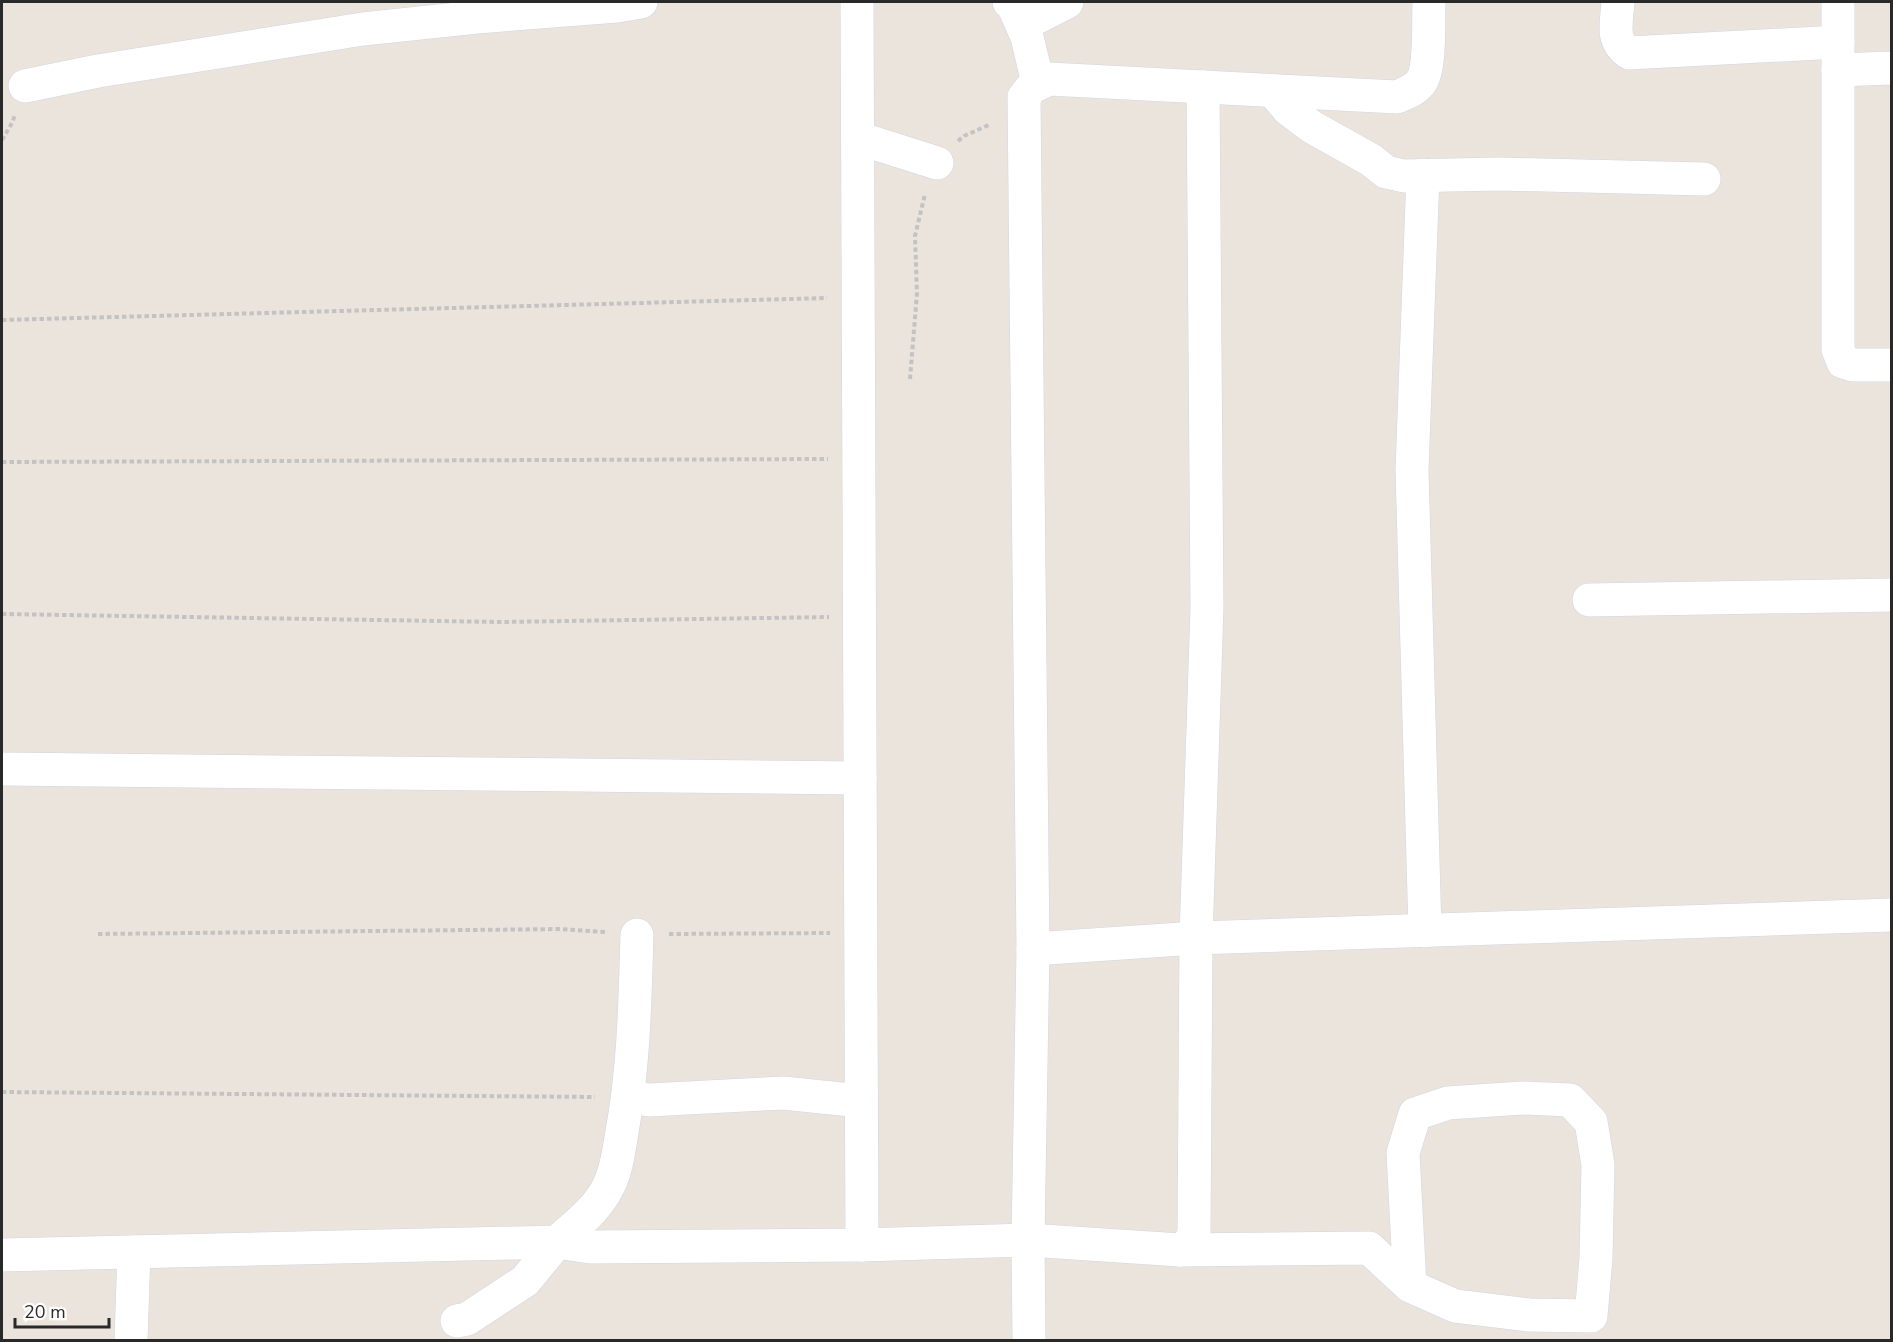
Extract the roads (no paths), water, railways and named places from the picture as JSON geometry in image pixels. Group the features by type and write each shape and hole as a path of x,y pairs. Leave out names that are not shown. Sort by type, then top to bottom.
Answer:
{"street":[{"path":"25,86 98,71 363,29 641,2"},
{"path":"857,2 862,1245"},
{"path":"1038,82 1027,37 1015,13 1067,2"},
{"path":"1029,1341 1028,1240 1033,949 1024,97 1038,82 1048,79 1397,97 1411,92 1422,81 1426,65 1429,2"},
{"path":"1618,2 1616,38 1621,48 1629,53 1838,56 1892,68"},
{"path":"1838,2 1838,349 1843,362 1853,365 1892,365"},
{"path":"1180,1250 1188,1245 1194,1235 1196,938 1207,608 1203,87"},
{"path":"1273,91 1287,109 1312,127 1371,160 1386,172 1404,176 1499,174 1704,179"},
{"path":"858,138 937,163"},
{"path":"1423,175 1412,470 1425,931"},
{"path":"1589,600 1892,595"},
{"path":"2,769 860,778"},
{"path":"1033,949 1196,938 1892,915"},
{"path":"457,1321 467,1319 525,1281 556,1242 589,1215 609,1185 619,1152 629,1097 637,935"},
{"path":"629,1097 649,1100 783,1093 861,1101"},
{"path":"2,1255 556,1242 590,1247 862,1245 1028,1240 1180,1250 1369,1248 1410,1286 1455,1306 1529,1315 1591,1316 1596,1258 1598,1165 1591,1122 1570,1100 1522,1098 1448,1103 1415,1114 1403,1153 1410,1286"},
{"path":"131,1341 134,1252"}]}
